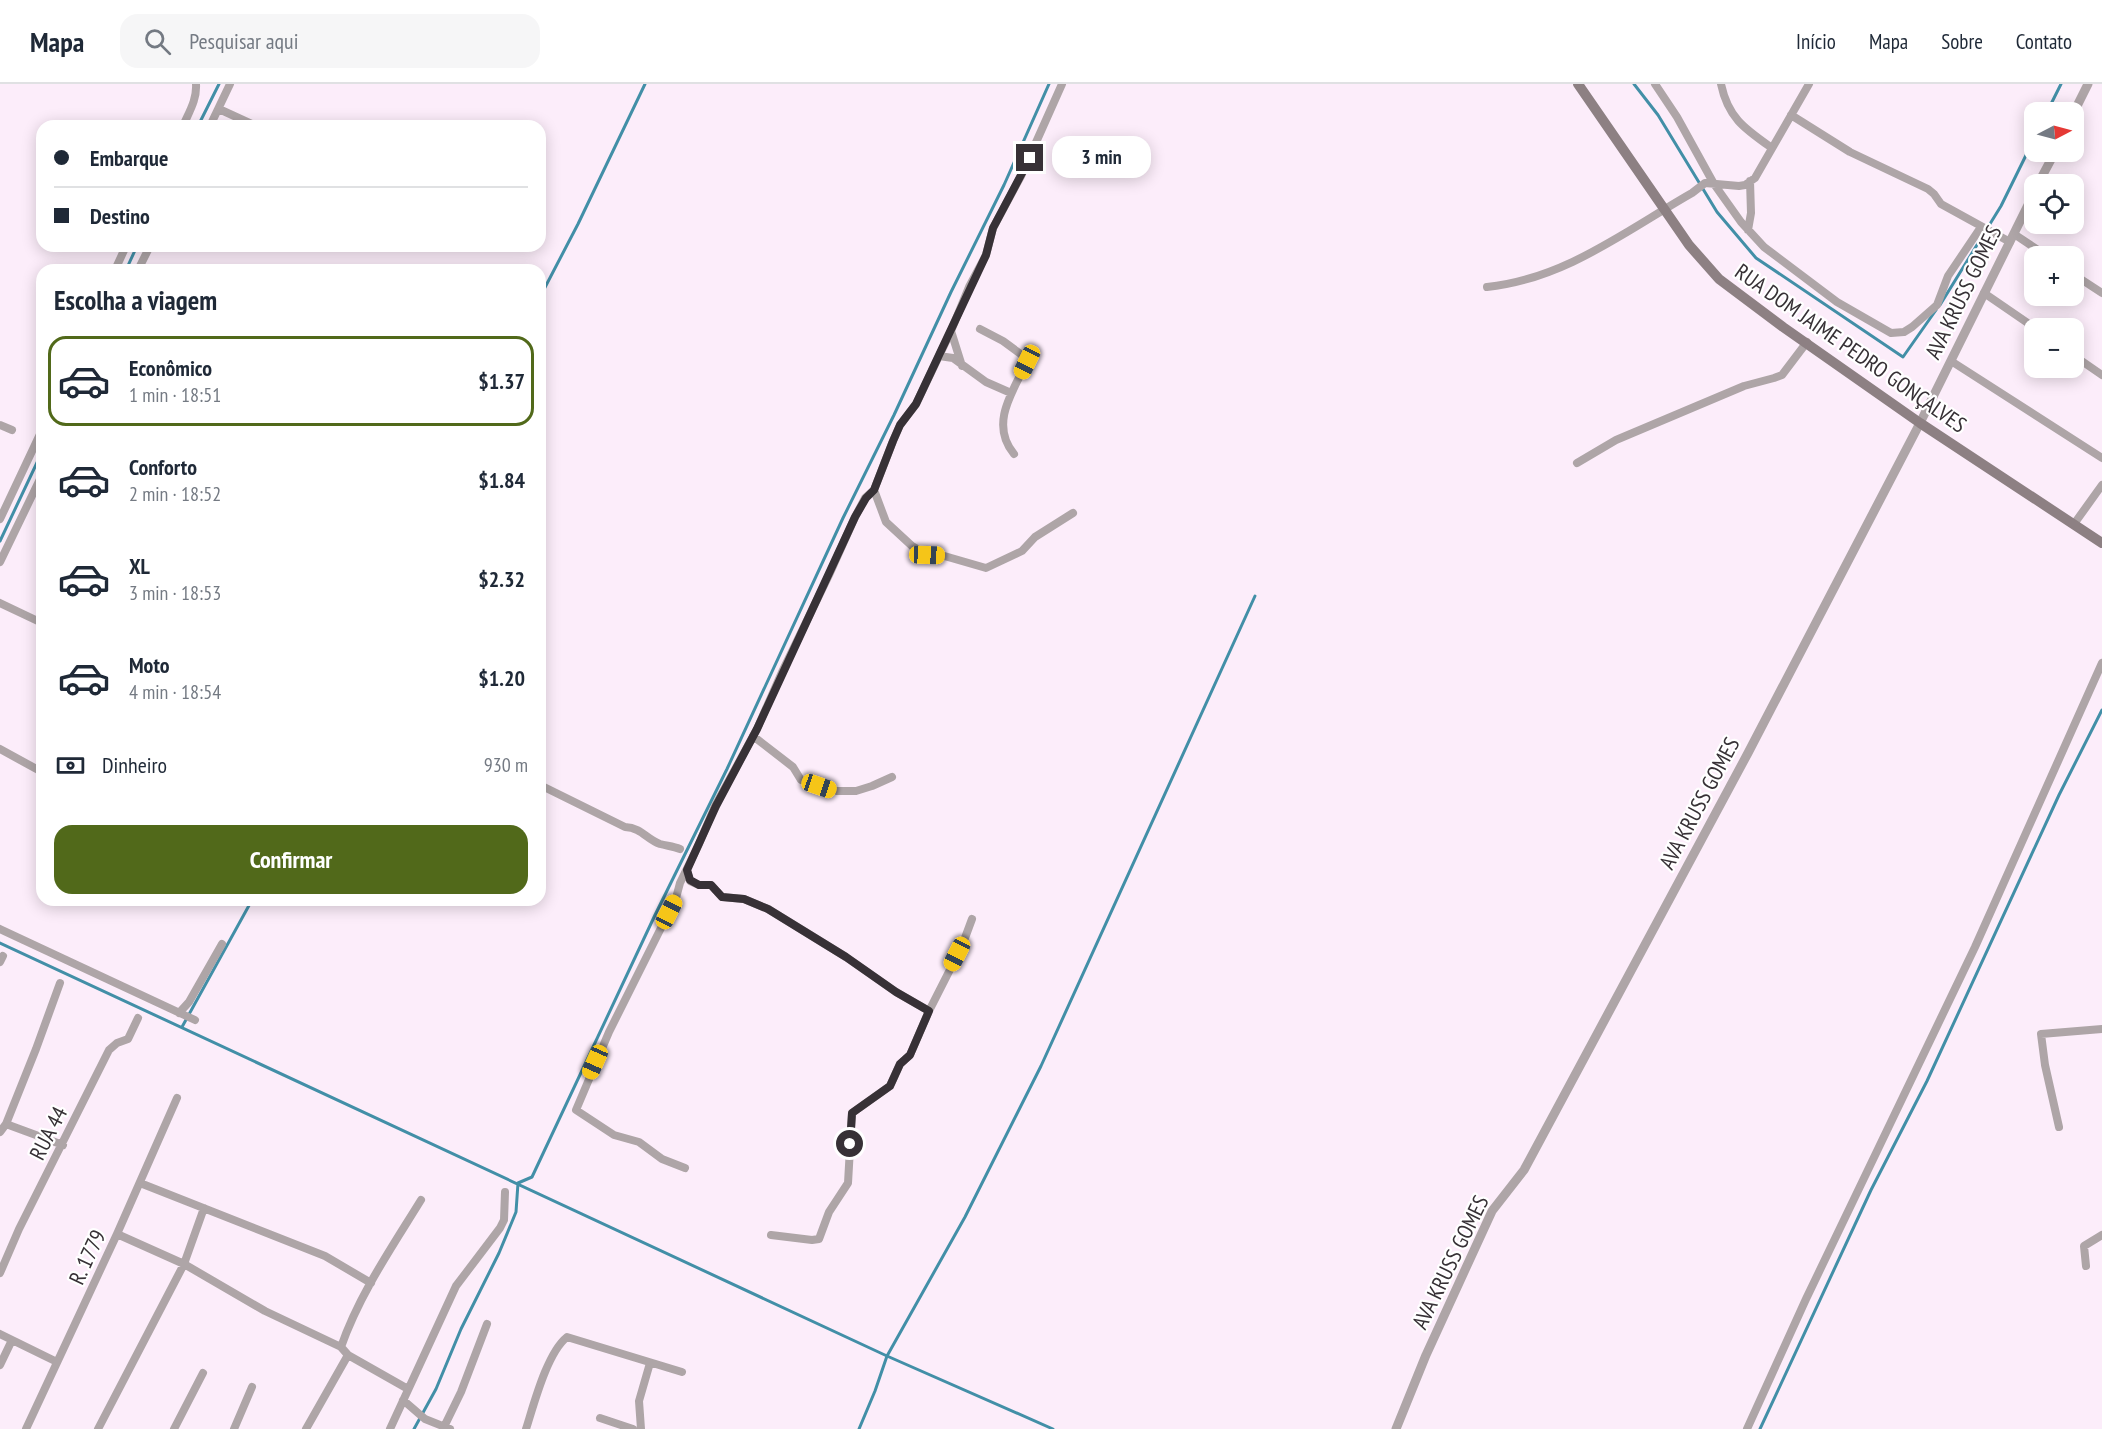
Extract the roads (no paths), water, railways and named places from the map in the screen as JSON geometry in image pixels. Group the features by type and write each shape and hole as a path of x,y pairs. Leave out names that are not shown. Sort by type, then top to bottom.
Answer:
{"main road":[{"name":"RUA DOM JAIME PEDRO GONÇALVES","path":"1578,84 1689,245 1719,279 1920,423 2102,543"}],"street":[{"path":"186,120 193,104 196,84"},
{"path":"213,120 230,84"},
{"path":"685,1168 662,1159 639,1142 619,1137 576,1110 600,1050 676,898 680,883 716,806 753,736 855,517 866,498 874,490 884,460 897,433 916,404 951,331 969,287 986,255 993,228 1021,177 1062,84"},
{"path":"1655,84 1687,134 1709,183 1748,230 1764,246 1837,302 1879,328 1897,333 1912,327 1936,305 1948,276 1982,227"},
{"path":"1721,84 1731,114 1744,128 1772,148"},
{"path":"1487,288 1512,285 1534,278 1591,254 1709,183 1739,186 1750,181 1809,84"},
{"path":"2079,102 2088,84"},
{"path":"219,109 243,120"},
{"path":"1791,115 1850,152 1931,191 1941,204 1991,232 2012,238 2028,246"},
{"path":"1748,230 1751,213 1750,181"},
{"name":"AVA KRUSS GOMES","path":"1396,1429 1426,1354 1492,1211 1524,1170 1748,753 1920,423 2024,213"},
{"path":"2084,281 2102,293"},
{"path":"1984,293 2024,320"},
{"path":"980,329 1003,341 1026,358 1027,362 1011,393 1003,430 1007,446 1014,454"},
{"path":"951,331 963,367"},
{"path":"1577,463 1616,440 1744,386 1782,375 1807,342"},
{"path":"939,356 952,358 987,382 1011,393"},
{"path":"1951,361 2102,458"},
{"path":"2084,362 2102,375"},
{"path":"0,424 12,430"},
{"path":"0,519 36,443"},
{"path":"2074,525 2102,485"},
{"path":"0,562 36,487"},
{"path":"874,490 886,522 912,546 927,555 941,555 986,568 1022,551 1035,537 1073,513"},
{"path":"0,603 36,620"},
{"path":"1748,1429 1806,1299 1975,947 2102,663"},
{"path":"753,736 793,767 801,780 837,792 856,791 892,777"},
{"path":"0,749 36,769"},
{"path":"546,788 625,826 634,827 660,843 680,849"},
{"path":"687,870 690,880 699,885 711,885 722,897 744,899 768,909 929,1011"},
{"path":"771,1235 819,1239 830,1212 848,1183 852,1113 890,1086 900,1064 910,1055 952,963 963,946 972,920"},
{"path":"0,929 195,1020"},
{"path":"181,1014 222,944"},
{"path":"0,1132 6,1124 60,983"},
{"name":"RUA 44","path":"0,1273 19,1229 110,1050 117,1043 128,1039 138,1018"},
{"path":"2059,1127 2045,1065 2041,1034 2102,1029"},
{"name":"R. 1779","path":"26,1429 117,1234 177,1098"},
{"path":"6,1124 63,1145"},
{"path":"140,1183 325,1256 371,1283"},
{"path":"390,1429 456,1286 504,1220 505,1192"},
{"path":"341,1347 371,1283 421,1200"},
{"path":"98,1429 184,1264 204,1208"},
{"path":"117,1234 184,1264 265,1311 341,1347 348,1355 408,1389"},
{"path":"2086,1266 2083,1253 2085,1243 2102,1235"},
{"path":"403,1400 422,1417 446,1428 487,1324"},
{"path":"0,1334 57,1362"},
{"path":"526,1429 539,1387 559,1344 567,1337 682,1372"},
{"path":"0,1365 12,1340"},
{"path":"306,1429 348,1355"},
{"path":"641,1429 639,1401 650,1363"},
{"path":"174,1429 203,1373"},
{"path":"234,1429 252,1387"},
{"path":"600,1418 631,1429"}],"waterway":[{"path":"201,120 219,84"},
{"path":"546,285 645,84"},
{"path":"414,1429 436,1389 461,1329 499,1253 516,1212 518,1183 532,1177 655,915 727,769 843,518 1004,185 1049,84"},
{"path":"1634,84 1658,115 1717,212 1756,258 1903,357 1936,310"},
{"path":"2052,102 2061,84"},
{"path":"1940,305 2001,206 2024,159"},
{"path":"129,264 134,252"},
{"path":"0,541 36,465"},
{"path":"859,1429 887,1356 965,1217 1041,1066 1255,596"},
{"path":"1760,1429 1871,1190 1927,1081 2059,795 2102,710"},
{"path":"182,1027 249,906"},
{"path":"0,943 887,1356 1053,1429"}]}
